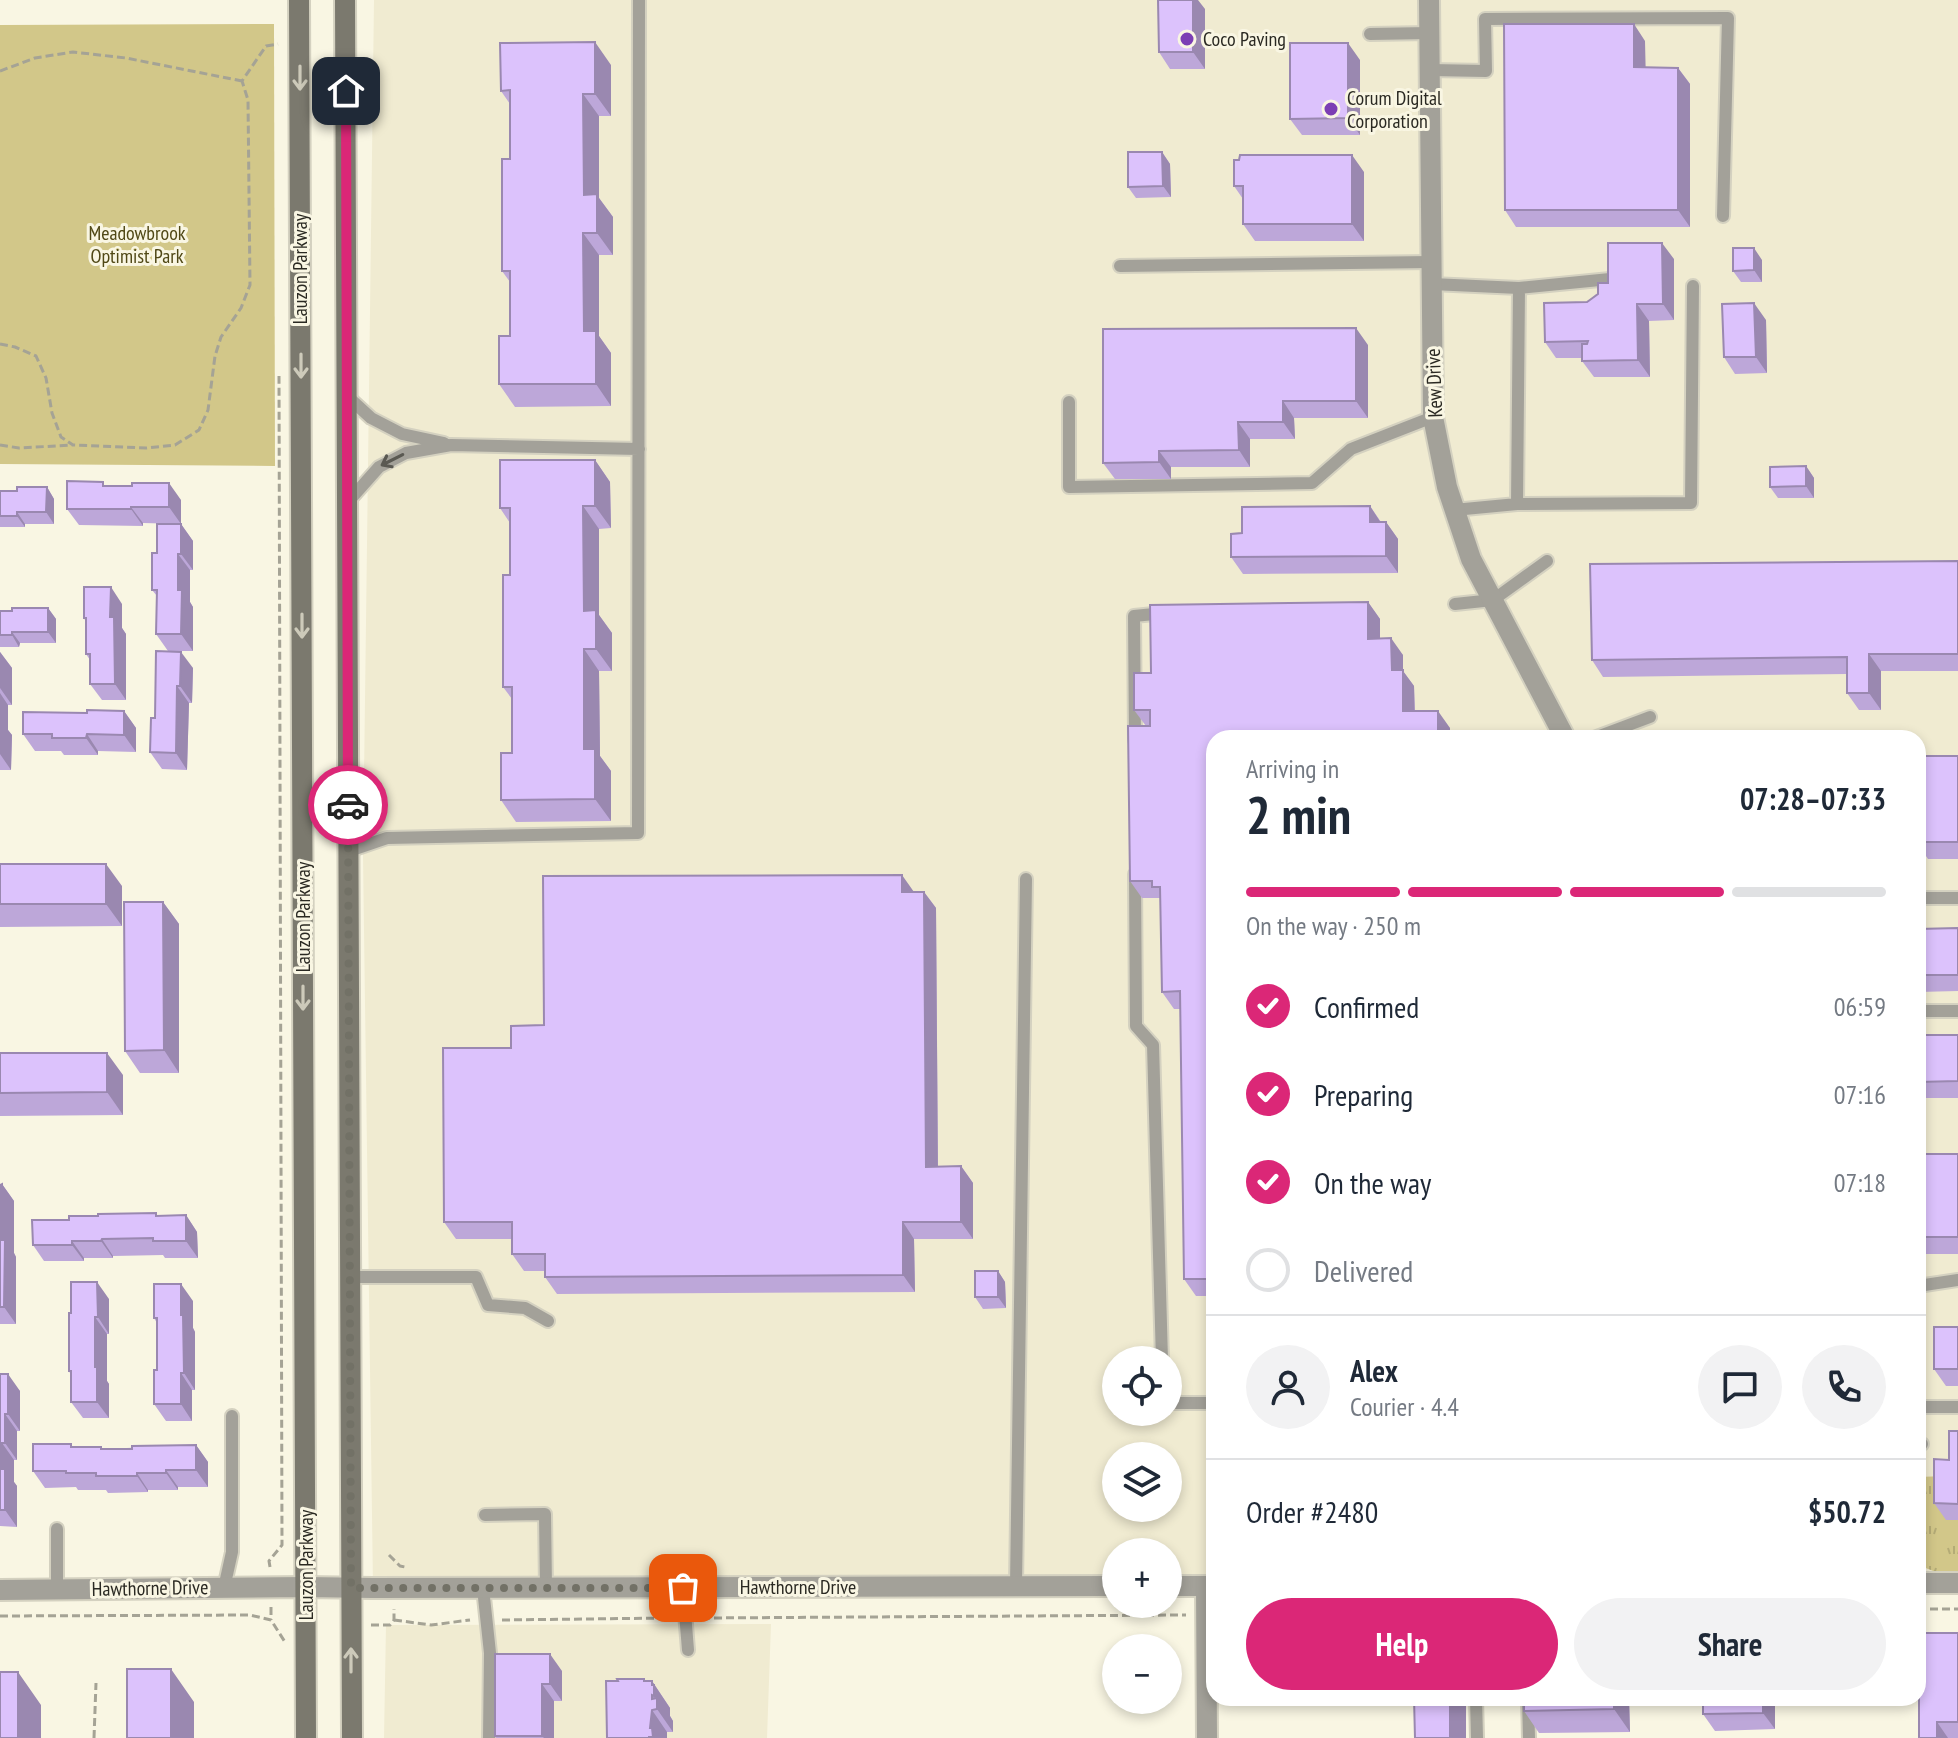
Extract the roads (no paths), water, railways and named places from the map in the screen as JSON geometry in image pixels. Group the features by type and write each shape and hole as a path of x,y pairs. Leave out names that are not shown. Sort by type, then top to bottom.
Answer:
{"main road":[{"name":"Lauzon Parkway","path":"299,0 306,1738"},
{"path":"345,0 352,1738"}],"street":[{"name":"Kew Drive","path":"1429,0 1433,417 1447,487 1471,559 1561,730"},
{"path":"1926,1583 1958,1583"},
{"name":"Hawthorne Drive","path":"0,1590 1102,1586"},
{"path":"1182,1586 1206,1586"},
{"path":"1207,1738 1208,1706"}],"lane":[{"path":"349,851 387,838 638,833 639,0"},
{"path":"1430,70 1486,71 1485,19 1728,18 1723,216"},
{"path":"1370,34 1430,33"},
{"path":"1120,266 1431,262"},
{"path":"1432,284 1519,288 1620,278"},
{"path":"1454,510 1517,504 1691,503 1693,286"},
{"path":"1517,504 1519,288"},
{"path":"347,396 371,418 402,434 451,445"},
{"path":"1069,402 1069,487 1312,483 1351,449 1433,417"},
{"path":"347,503 379,467 406,453 451,445 639,449"},
{"path":"1455,604 1493,600 1547,561"},
{"path":"1135,758 1134,616 1177,611"},
{"path":"1615,730 1650,717"},
{"path":"1135,869 1136,1026 1153,1045 1162,1346"},
{"path":"1016,1586 1026,879"},
{"path":"1926,898 1958,898"},
{"path":"1926,1011 1958,1011"},
{"path":"350,1277 476,1277 488,1305 525,1308 548,1321"},
{"path":"1926,1285 1958,1280"},
{"path":"1182,1403 1206,1403"},
{"path":"1926,1407 1958,1407"},
{"path":"224,1588 232,1552 232,1416"},
{"path":"485,1515 545,1514 546,1588"},
{"path":"57,1529 57,1589"},
{"path":"483,1588 490,1653 489,1738"},
{"path":"683,1588 688,1650"},
{"path":"1476,1706 1477,1738"},
{"path":"1528,1706 1529,1738"}],"place":[{"name":"Coco Paving","path":"1187,39"},
{"name":"Corum Digital Corporation","path":"1331,109"}],"park label":[{"name":"Meadowbrook Optimist Park","path":"137,244"}]}
